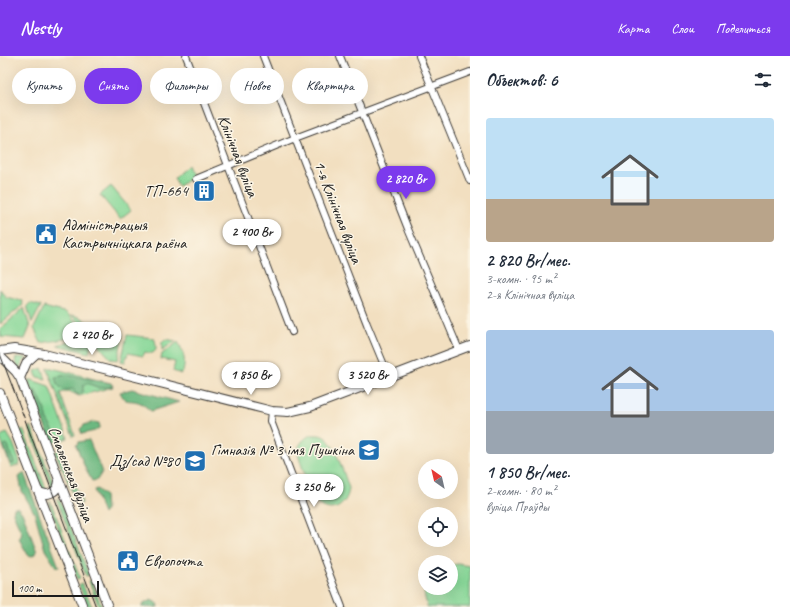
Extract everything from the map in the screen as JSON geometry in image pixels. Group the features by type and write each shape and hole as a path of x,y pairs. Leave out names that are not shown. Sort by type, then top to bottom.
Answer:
{"main road":[{"path":"0,351 14,350 37,353 196,391 272,411 288,412 310,407 470,346"},
{"path":"20,378 27,362 37,353"},
{"name":"Смаленская вуліца","path":"0,356 20,378 58,481 108,607"},
{"path":"0,393 83,607"},
{"path":"37,490 45,494 51,493 56,490 58,481"},
{"path":"44,508 48,500 53,497 58,496 66,501"}],"street":[{"name":"Клінічная вуліца","path":"186,56 292,332"},
{"name":"1-я Клінічная вуліца","path":"263,56 366,324 388,377"},
{"path":"340,56 408,229 459,350"},
{"path":"419,56 470,181"},
{"path":"196,179 295,138 470,72"},
{"path":"272,411 271,422 342,607"}],"green space":[{"path":"187,165 192,177 179,186 174,178"},
{"path":"111,186 131,210 120,219 100,195"},
{"path":"0,289 6,297 22,301 23,305 0,324"},
{"path":"30,303 41,306 32,323 27,306"},
{"path":"44,307 67,313 85,333 77,337 41,343 34,328"},
{"path":"24,308 30,327 25,339 1,337 0,329"},
{"path":"71,315 84,319 90,331 88,332"},
{"path":"104,333 123,334 118,360 111,359 99,346 100,339"},
{"path":"127,335 154,338 156,344 155,351 151,353 145,352 143,356 128,353 125,362 121,361"},
{"path":"87,336 91,344 89,353 57,345"},
{"path":"165,339 176,341 162,350 162,342"},
{"path":"178,342 183,353 184,360 184,368 181,374 173,371 175,362 161,359 162,354"},
{"path":"16,358 27,358 19,369 15,361"},
{"path":"42,368 46,379 37,377 35,371"},
{"path":"48,368 110,383 113,387 79,396 69,391 60,393 75,435 73,436 48,370"},
{"path":"67,375 111,383 113,386 99,388 87,383 83,386 83,392 77,395 73,389 63,390 57,384 55,377"},
{"path":"28,380 49,386 68,438 51,442"},
{"path":"132,389 179,402 151,411 143,404 125,400 120,392"},
{"path":"35,390 41,400 47,420 56,435 54,440 52,440 44,424 33,391"},
{"path":"94,422 99,423 100,427 95,431 82,434 80,429 84,425"},
{"path":"31,426 54,485 52,488 29,427"},
{"path":"23,429 47,491 42,488 20,431"},
{"path":"7,433 13,443 20,462 19,465 11,468 0,438 2,435"},
{"path":"310,435 322,436 329,441 339,461 349,488 346,499 343,503 334,508 329,509 319,504 310,487 301,462 298,452 300,444"},
{"path":"89,440 102,472 97,480 92,481 76,445 79,442"},
{"path":"5,444 8,445 14,464 11,464 4,446"},
{"path":"58,450 62,452 82,503 78,505 55,452"},
{"path":"24,473 59,567 56,567 45,550 35,514 22,491 19,477"},
{"path":"97,489 105,496 106,510 103,514 94,490"},
{"path":"56,498 61,502 89,575 86,576"},
{"path":"50,500 80,578 77,579 50,507"},
{"path":"14,508 18,508 23,514 37,552 32,556 28,555 19,539 22,534 13,513"},
{"path":"458,564 470,566 470,607 427,607 424,595 458,595"},
{"path":"91,580 102,607 99,607 89,581"},
{"path":"82,583 92,607 88,607 79,585"},
{"path":"151,600 157,603 158,607 142,607 142,605"}],"tram line":[{"path":"0,354 96,607"}],"place":[{"name":"ТП-664","path":"204,191"},
{"name":"Адміністрацыя Кастрычніцкага раёна","path":"46,234"},
{"name":"Гімназія № 3 імя Пушкіна","path":"369,450"},
{"name":"Дз/сад №80","path":"195,461"},
{"name":"Европочта","path":"128,561"}]}
